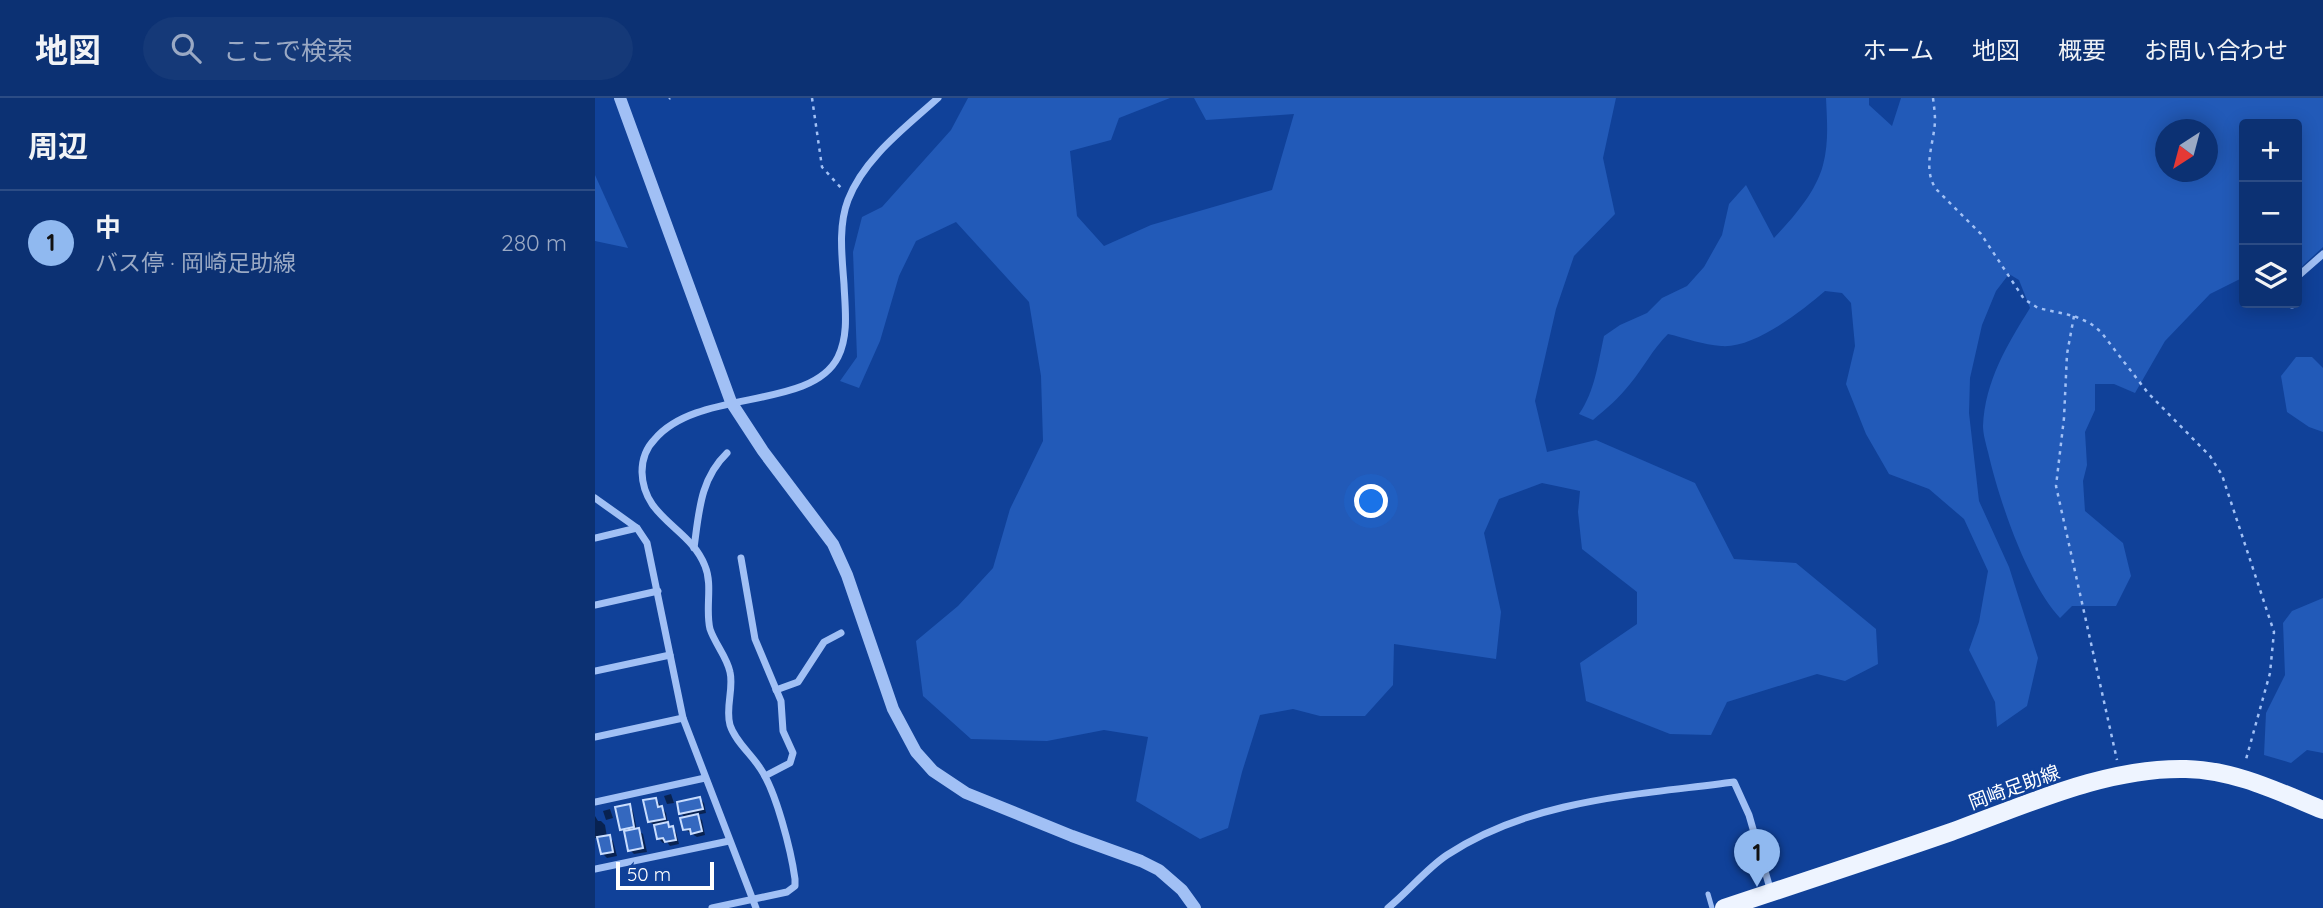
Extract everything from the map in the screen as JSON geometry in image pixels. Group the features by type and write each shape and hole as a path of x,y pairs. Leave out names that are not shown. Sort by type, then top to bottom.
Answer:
{"main road":[{"name":"岡崎足助線","path":"1724,908 2083,785 2120,776 2166,769 2190,769 2241,777 2323,810"}],"street":[{"path":"620,98 731,402 763,451 833,544 847,576 893,709 916,752 933,771 966,793 1150,865 1173,880 1195,908"},
{"path":"712,908 787,892 795,886 790,855 765,776 730,725 730,672 710,627 708,575 705,565 694,548 647,500 643,486 643,459 649,446 664,429 695,413 731,402 778,393 813,382 827,373 844,344 841,238 848,201 867,165 938,98"},
{"path":"2302,273 2323,254"},
{"path":"694,548 704,488 716,463 727,453"},
{"path":"595,498 637,528 647,543 683,718 756,908"},
{"path":"595,538 637,528"},
{"path":"741,558 755,639 782,708 783,731 793,753 790,763 765,776"},
{"path":"595,605 658,591"},
{"path":"776,690 798,682 824,642 841,633"},
{"path":"595,671 670,655"},
{"path":"595,737 683,718"},
{"path":"595,802 705,778"},
{"path":"1388,908 1447,855 1513,821 1584,802 1734,782 1749,815 1771,892"},
{"path":"595,869 729,841"}],"lane":[{"path":"1709,894 1712,908"}],"path":[{"path":"812,98 822,167 839,187 851,194"},
{"path":"1933,98 1935,117 1928,167 1931,181 1981,234 2024,299 2038,307 2074,316 2090,323 2101,332 2148,393 2210,456 2222,475 2274,632 2270,673 2241,777"},
{"path":"2074,316 2067,354 2064,418 2056,486 2120,776"}],"shaded area":[{"path":"968,98 1170,98 1119,118 1111,140 1070,151 1077,216 1104,246 1151,225 1272,190 1294,114 1206,120 1194,98 1616,98 1603,158 1615,214 1574,256 1556,309 1535,401 1547,452 1596,440 1695,483 1734,559 1796,563 1876,629 1878,664 1845,681 1817,674 1727,702 1711,735 1670,734 1586,701 1580,663 1637,624 1637,592 1582,549 1578,512 1580,491 1542,483 1499,499 1484,533 1501,612 1496,659 1394,644 1393,685 1365,716 1320,716 1293,709 1260,715 1228,828 1200,839 1136,801 1148,737 1104,730 1047,741 971,739 923,696 916,641 958,606 993,568 1010,509 1043,441 1041,376 1029,302 956,222 916,241 899,276 880,341 859,388 840,381 857,357 853,252 862,217 882,207 951,130"},
{"path":"1826,98 1869,98 1869,105 1892,126 1901,98 2323,98 2323,247 2302,266 2302,119 2239,119 2239,280 2210,294 2165,341 2135,393 2114,384 2095,384 2095,410 2085,432 2085,511 2123,543 2131,576 2116,606 2072,606 2060,618 2036,584 2016,540 1993,471 1983,426 1993,379 2030,308 2019,280 2009,274 1996,291 1982,325 1970,378 1969,413 1979,501 2009,567 2038,658 2027,706 1997,727 1995,702 1969,650 1979,622 1988,571 1964,519 1929,489 1889,474 1866,434 1846,384 1855,346 1851,303 1842,293 1825,291 1776,327 1734,345 1708,344 1668,334 1630,384 1608,407 1593,420 1579,414 1592,386 1604,336 1620,325 1647,313 1662,298 1687,286 1704,267 1722,235 1729,204 1746,185 1774,238 1796,213 1815,185 1823,165 1827,140"},
{"path":"595,175 628,248 595,241"},
{"path":"2296,357 2312,357 2323,368 2323,432 2309,427 2287,412 2281,376"},
{"path":"2323,598 2323,753 2307,750 2291,763 2264,755 2266,713 2285,675 2283,623 2292,611"}],"building":[{"path":"700,797 703,809 679,814 677,802"},
{"path":"656,798 658,807 662,806 665,819 648,822 643,800"},
{"path":"630,804 634,827 620,830 615,807"},
{"path":"698,814 702,831 691,834 690,829 683,830 680,818"},
{"path":"668,822 669,827 673,826 676,840 665,842 663,838 657,839 654,825"},
{"path":"639,828 643,848 628,851 624,831"},
{"path":"610,835 613,852 601,854 597,837"}],"place":[{"name":"中","path":"1757,887"}]}
